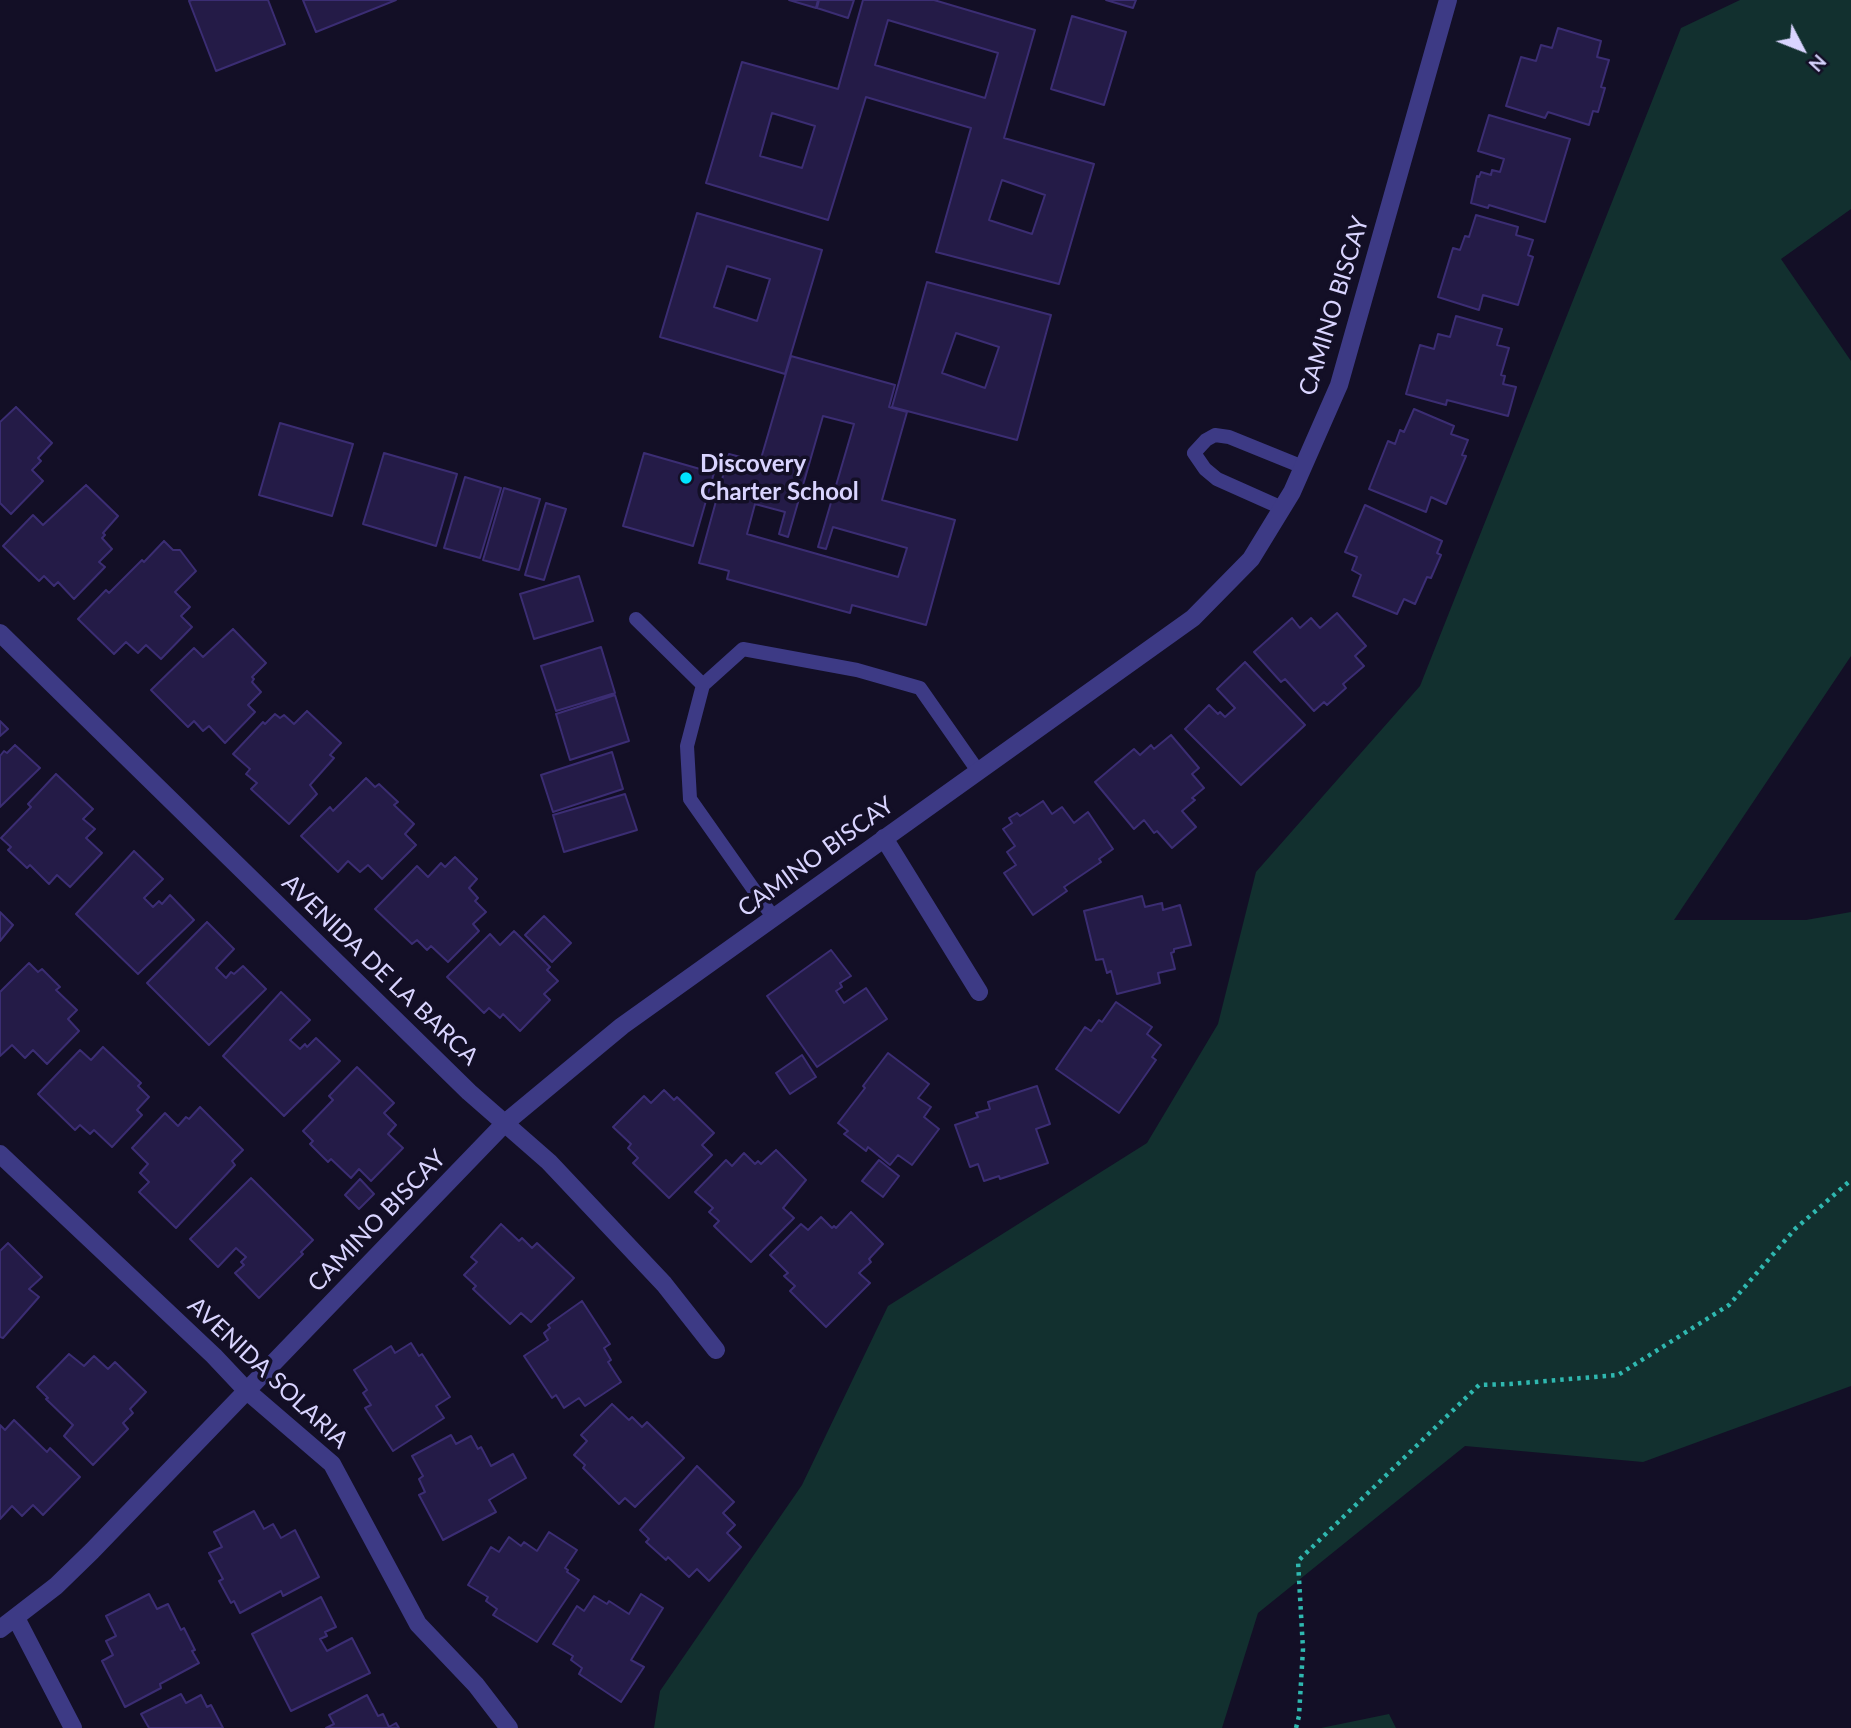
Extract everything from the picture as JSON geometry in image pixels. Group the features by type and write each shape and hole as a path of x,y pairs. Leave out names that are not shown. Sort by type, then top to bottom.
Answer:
{"street":[{"name":"CAMINO BISCAY","path":"0,1629 56,1586 92,1551 505,1123 622,1026 1193,618 1251,559 1303,467 1339,385 1448,0"},
{"name":"AVENIDA DE LA BARCA","path":"0,634 452,1076 549,1162 664,1284 716,1350"},
{"path":"884,838 979,992"},
{"name":"AVENIDA SOLARIA","path":"0,1154 214,1356 247,1391 332,1464 418,1624 476,1685 509,1728"},
{"path":"16,1618 73,1728"}],"lane":[{"path":"1282,508 1217,478 1205,469 1194,453 1215,435 1230,437 1303,467"},
{"path":"636,619 703,685"},
{"path":"773,917 690,799 687,746 703,685 743,649 857,670 920,688 978,771"}],"path":[{"path":"1296,1728 1303,1649 1297,1561 1479,1385 1618,1374 1729,1305 1795,1229 1851,1180"}],"green space":[{"path":"1740,0 1851,0 1851,209 1781,259 1851,361 1851,656 1674,920 1806,920 1851,912 1851,1386 1643,1462 1465,1446 1258,1613 1222,1728 654,1728 660,1691 802,1485 888,1306 1147,1143 1218,1024 1256,872 1420,686 1681,28"},
{"path":"1389,1714 1396,1728 1321,1728"}],"building":[{"path":"268,0 285,44 216,71 189,1"},
{"path":"303,0 396,0 316,32"},
{"path":"789,0 818,0 816,8"},
{"path":"819,0 854,0 848,18 817,8"},
{"path":"863,0 934,0 1035,30 1004,138 1094,164 1059,284 936,252 971,128 866,97 828,220 706,183 742,62 838,89","holes":["888,20 998,53 985,98 875,65","772,113 815,126 802,168 760,156","1002,180 1045,195 1032,234 989,220"]},
{"path":"1106,0 1136,0 1133,8"},
{"path":"1072,16 1126,32 1104,105 1051,89"},
{"path":"1558,28 1601,41 1597,57 1609,60 1601,87 1605,88 1598,112 1593,111 1589,125 1548,112 1545,118 1506,106 1521,57 1536,61 1541,45 1552,48"},
{"path":"1489,115 1570,139 1545,222 1489,205 1488,208 1471,203 1477,176 1479,177 1481,172 1491,175 1492,170 1500,172 1504,159 1478,151"},
{"path":"697,213 822,250 785,374 660,337","holes":["727,266 770,279 757,321 714,307"]},
{"path":"1476,215 1518,227 1516,235 1533,240 1528,255 1533,257 1518,305 1483,295 1479,310 1438,297 1453,248 1460,250 1465,236 1469,237"},
{"path":"927,282 1051,315 1017,440 892,407","holes":["956,333 999,347 985,388 942,373"]},
{"path":"1456,316 1502,329 1497,345 1509,348 1501,375 1505,376 1503,384 1516,387 1508,416 1447,400 1446,405 1406,394 1420,345 1434,349 1438,334 1450,337"},
{"path":"791,356 895,385 889,407 907,412 882,500 955,520 926,625 852,605 850,613 727,579 729,571 699,563 729,454 760,462","holes":["823,416 854,424 818,547 826,549 833,527 907,548 898,577 747,534 755,504 785,512 779,534 788,537"]},
{"path":"16,407 52,443 38,458 41,461 32,470 43,481 11,514 0,503 0,422"},
{"path":"1414,409 1454,426 1451,434 1468,440 1462,455 1466,456 1446,504 1431,497 1426,512 1369,489 1388,441 1395,444 1400,430 1404,432"},
{"path":"280,423 353,444 332,516 259,495"},
{"path":"384,453 457,474 436,546 363,524"},
{"path":"644,453 714,473 693,546 623,526"},
{"path":"465,477 501,488 480,558 444,548"},
{"path":"86,485 118,516 103,533 105,535 102,538 112,549 99,562 105,567 74,599 58,582 54,586 44,576 39,581 3,546 33,515 43,525"},
{"path":"504,488 540,499 519,570 483,560"},
{"path":"546,503 566,509 544,580 525,575"},
{"path":"1365,505 1442,541 1437,553 1441,555 1415,604 1404,599 1397,614 1353,596 1361,575 1352,570 1357,557 1345,552"},
{"path":"164,541 173,550 180,550 196,571 175,592 190,607 181,616 192,627 161,659 146,645 138,653 126,642 114,654 78,619 106,590 109,593"},
{"path":"579,576 593,621 534,639 520,594"},
{"path":"1337,613 1366,646 1355,656 1364,666 1343,684 1346,688 1327,705 1324,702 1314,711 1285,679 1281,682 1254,652 1292,618 1300,628 1311,618 1320,628"},
{"path":"233,629 266,663 252,677 252,682 261,692 248,705 255,712 225,743 209,726 203,731 194,721 188,727 151,690 194,648 203,657"},
{"path":"601,647 615,693 556,711 541,666"},
{"path":"1245,662 1305,725 1241,785 1185,729 1209,705 1225,717 1235,708 1217,689"},
{"path":"615,695 629,741 570,760 556,714"},
{"path":"307,711 341,743 330,755 334,758 310,785 317,794 289,824 251,789 257,783 246,774 250,769 233,754 263,722 265,724 275,714 280,718 284,715 294,724"},
{"path":"0,721 8,729 0,736"},
{"path":"1171,735 1199,768 1192,774 1204,788 1182,811 1196,827 1172,848 1157,831 1154,833 1144,820 1134,829 1095,782 1134,749 1140,755 1151,745 1154,749"},
{"path":"15,745 40,768 0,807 0,756"},
{"path":"612,752 623,789 553,812 541,775"},
{"path":"56,774 93,809 83,819 95,829 86,838 102,853 70,887 57,875 49,884 30,865 27,868 8,850 11,847 1,838 31,807 28,804"},
{"path":"366,778 375,787 379,784 398,802 394,805 414,824 405,834 416,845 382,879 368,865 360,872 348,861 338,872 301,836 330,807 333,811"},
{"path":"625,794 637,830 564,852 553,815"},
{"path":"1043,801 1052,814 1062,807 1074,823 1088,812 1113,849 1099,859 1101,862 1064,887 1067,891 1033,915 1004,873 1016,865 1007,852 1015,846 1003,829 1012,823 1009,818 1017,813 1020,816"},
{"path":"134,851 163,879 144,898 153,907 159,901 162,904 170,895 194,920 138,974 76,914"},
{"path":"455,857 477,879 469,888 478,898 475,901 486,912 473,924 479,931 448,962 431,946 427,950 417,940 412,944 375,909 417,866 428,877 441,863 445,867"},
{"path":"1142,896 1145,907 1162,903 1163,910 1180,905 1191,945 1174,949 1171,953 1175,969 1158,973 1160,983 1117,994 1111,971 1107,973 1103,959 1096,960 1084,911"},
{"path":"0,912 13,925 0,941"},
{"path":"544,916 571,943 552,962 525,935"},
{"path":"207,922 234,949 216,968 226,978 243,966 266,989 209,1045 147,983"},
{"path":"514,931 550,967 547,970 558,981 544,994 550,1000 520,1031 503,1014 500,1018 489,1008 484,1013 447,977 490,934 500,945"},
{"path":"831,950 851,976 840,983 842,987 836,991 844,1003 866,988 887,1019 817,1067 767,996"},
{"path":"29,963 38,972 42,969 60,987 56,990 77,1010 68,1019 79,1031 47,1064 33,1050 25,1058 12,1045 0,1056 0,992"},
{"path":"281,992 310,1020 290,1040 300,1049 305,1044 307,1047 316,1038 340,1061 284,1116 223,1056"},
{"path":"1116,1002 1152,1027 1147,1034 1161,1045 1152,1057 1156,1060 1119,1113 1056,1069 1085,1027 1091,1031 1099,1020 1102,1022"},
{"path":"103,1047 141,1083 138,1086 149,1097 137,1110 142,1115 112,1147 94,1130 90,1134 80,1125 75,1130 38,1094 80,1050 91,1060"},
{"path":"888,1053 929,1084 918,1098 931,1107 924,1117 939,1129 912,1165 898,1155 890,1165 868,1147 866,1151 844,1134 848,1131 838,1123"},
{"path":"802,1055 816,1077 790,1094 776,1073"},
{"path":"357,1067 394,1103 384,1113 396,1125 388,1134 403,1148 371,1181 359,1169 351,1178 331,1159 328,1162 310,1144 313,1141 303,1131 333,1100 329,1096"},
{"path":"1037,1086 1050,1124 1036,1129 1048,1163 1000,1179 999,1176 984,1181 978,1164 970,1167 955,1125 978,1117 976,1113 990,1109 988,1102"},
{"path":"664,1090 674,1100 677,1097 714,1133 702,1145 712,1155 669,1198 633,1163 638,1158 628,1148 631,1144 613,1127 644,1096 651,1103"},
{"path":"200,1107 243,1150 232,1161 235,1165 176,1228 139,1192 149,1182 140,1173 148,1164 132,1148 165,1113 178,1126"},
{"path":"776,1150 806,1180 783,1208 794,1218 751,1262 714,1226 719,1221 709,1212 713,1208 695,1192 726,1160 732,1166 744,1153 755,1164 758,1161 761,1164"},
{"path":"879,1160 899,1176 883,1197 862,1181"},
{"path":"251,1178 313,1240 301,1252 303,1254 259,1298 235,1273 244,1265 241,1262 246,1257 236,1248 218,1267 190,1239"},
{"path":"360,1179 374,1194 359,1209 345,1195"},
{"path":"851,1212 883,1244 869,1259 871,1262 859,1273 870,1283 826,1327 790,1291 795,1286 784,1276 788,1273 770,1255 801,1224 808,1230 821,1217 832,1228 836,1228"},
{"path":"501,1224 519,1241 522,1238 532,1248 537,1243 574,1278 531,1322 521,1313 510,1324 473,1289 476,1286 464,1275 477,1262 471,1257"},
{"path":"8,1243 42,1277 29,1289 39,1297 3,1338 0,1337 0,1251"},
{"path":"582,1301 610,1344 604,1348 611,1360 608,1362 621,1382 585,1406 579,1398 564,1408 556,1395 552,1398 524,1356 548,1340 544,1333 550,1328 548,1325"},
{"path":"411,1343 419,1356 422,1354 450,1397 436,1406 444,1418 393,1451 365,1408 371,1405 363,1393 367,1390 354,1370 391,1346 395,1353"},
{"path":"69,1354 84,1366 94,1356 108,1369 115,1362 146,1392 130,1409 133,1413 123,1423 128,1429 93,1465 64,1436 73,1425 37,1387"},
{"path":"612,1404 629,1420 632,1417 642,1427 647,1422 684,1458 635,1507 625,1498 619,1504 583,1468 585,1465 574,1455 587,1441 581,1435"},
{"path":"14,1420 47,1452 50,1448 80,1477 43,1515 33,1505 22,1516 12,1506 0,1519 0,1425 5,1430"},
{"path":"451,1435 456,1444 471,1436 478,1449 481,1447 491,1466 513,1454 526,1478 489,1500 496,1512 443,1540 419,1495 425,1492 419,1479 423,1476 412,1456"},
{"path":"697,1466 734,1502 723,1513 735,1525 727,1533 741,1547 709,1581 697,1569 689,1577 668,1557 666,1560 646,1542 649,1539 640,1530"},
{"path":"254,1511 264,1529 273,1524 281,1538 295,1530 319,1577 283,1596 281,1591 240,1613 219,1581 223,1579 209,1553 222,1547 214,1532"},
{"path":"549,1532 577,1550 565,1568 579,1580 537,1642 493,1615 497,1609 486,1601 488,1597 468,1585 491,1547 499,1552 509,1537 521,1546 524,1542 537,1551"},
{"path":"149,1594 157,1609 168,1604 181,1630 184,1628 199,1663 125,1707 102,1661 113,1655 106,1641 116,1636 106,1616"},
{"path":"641,1594 663,1608 631,1660 644,1667 621,1702 579,1674 582,1668 571,1660 573,1656 553,1644 577,1606 584,1611 594,1596 607,1604 609,1601 629,1614"},
{"path":"321,1597 336,1627 325,1632 327,1636 320,1639 327,1651 352,1638 370,1673 291,1711 252,1634"},
{"path":"181,1694 186,1703 201,1695 207,1707 211,1705 223,1728 149,1728 141,1714"},
{"path":"367,1695 378,1716 383,1714 389,1727 396,1723 399,1728 326,1728 334,1724 329,1715"}],"place":[{"name":"Discovery Charter School","path":"686,478"}]}
